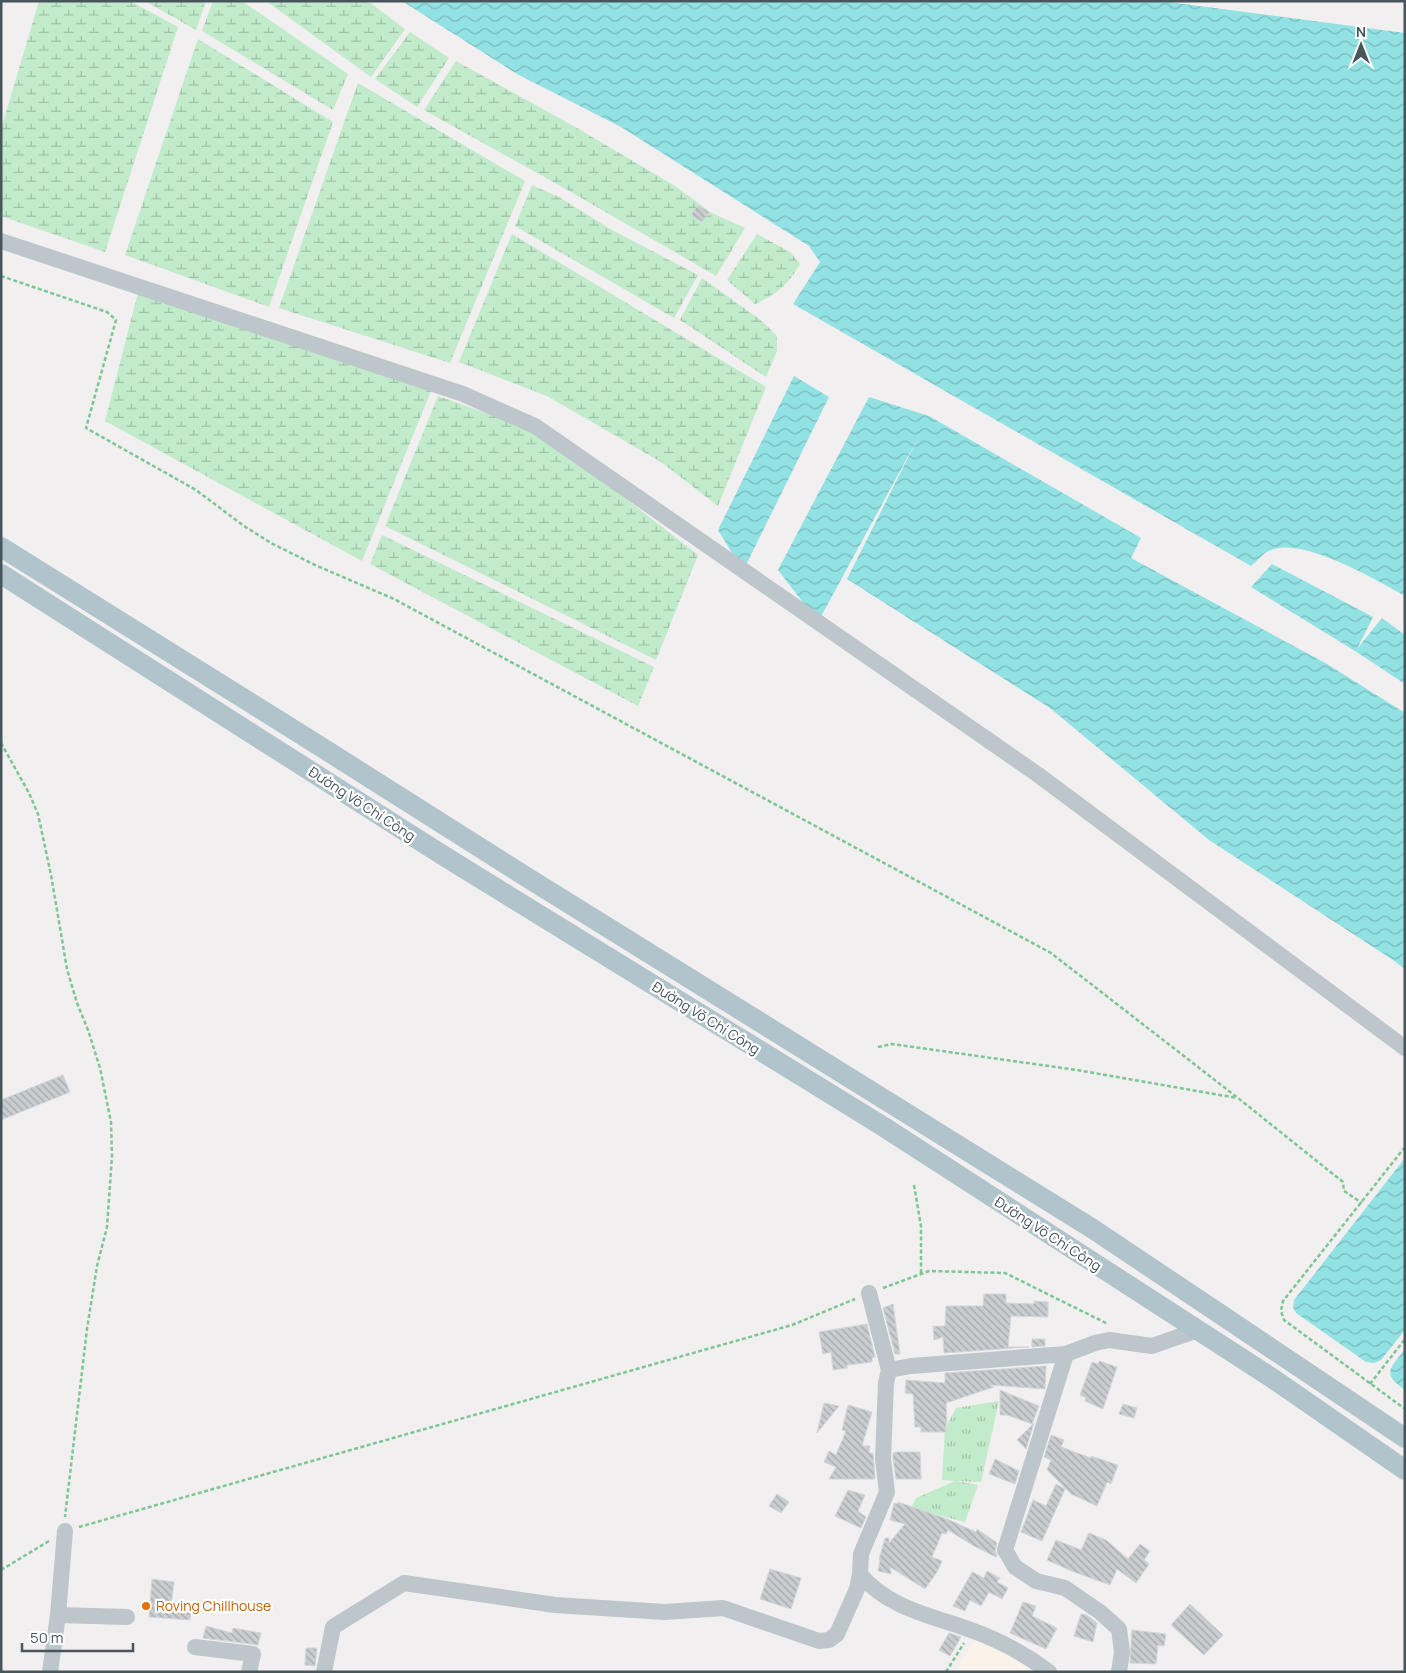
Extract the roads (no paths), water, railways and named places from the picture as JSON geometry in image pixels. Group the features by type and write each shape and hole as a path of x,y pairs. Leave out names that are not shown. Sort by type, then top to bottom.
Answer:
{"main road":[{"name":"Đường Võ Chí Công","path":"1,547 302,734 536,884 1093,1229 1405,1438"},
{"name":"Đường Võ Chí Công","path":"1,574 444,856 884,1128 1272,1378 1405,1470"},
{"path":"1126,1284 1140,1260"}],"street":[{"path":"1,241 463,394 535,426 1037,774 1405,1048"},
{"path":"324,1672 332,1627 404,1583 555,1605 665,1612 723,1608 818,1641 829,1640 837,1634 857,1589 860,1574 860,1554 887,1492 882,1459 886,1383 889,1370 869,1293"},
{"path":"889,1370 911,1366 1066,1354 1109,1340 1152,1346 1198,1330"},
{"path":"1066,1354 1005,1550 1015,1568 1036,1581 1065,1588 1100,1612 1119,1629 1122,1652 1119,1672"},
{"path":"50,1672 58,1615 65,1532"},
{"path":"860,1574 867,1583 896,1603 924,1615 972,1630 1013,1649 1049,1672"},
{"path":"58,1615 127,1617"},
{"path":"194,1647 253,1654 249,1672"}],"water":[{"path":"402,1 1161,1 1405,33 1405,596 1338,562 1300,549 1283,548 1269,551 1251,566 793,304 820,262 809,246 621,127 517,74"},
{"path":"794,376 829,397 743,571 718,530"},
{"path":"869,397 929,416 1141,538 1131,558 1327,664 1405,713 1405,969 1209,840 1050,708 847,579 918,438 818,622 778,570"},
{"path":"1272,564 1373,617 1357,649 1382,618 1405,635 1405,684 1251,587"},
{"path":"1405,1158 1405,1330 1381,1360 1374,1363 1366,1362 1296,1313 1293,1307 1294,1300"},
{"path":"1405,1349 1405,1390 1393,1379 1390,1371 1395,1361"}],"place":[{"name":"Roving Chillhouse","path":"146,1606"}]}
